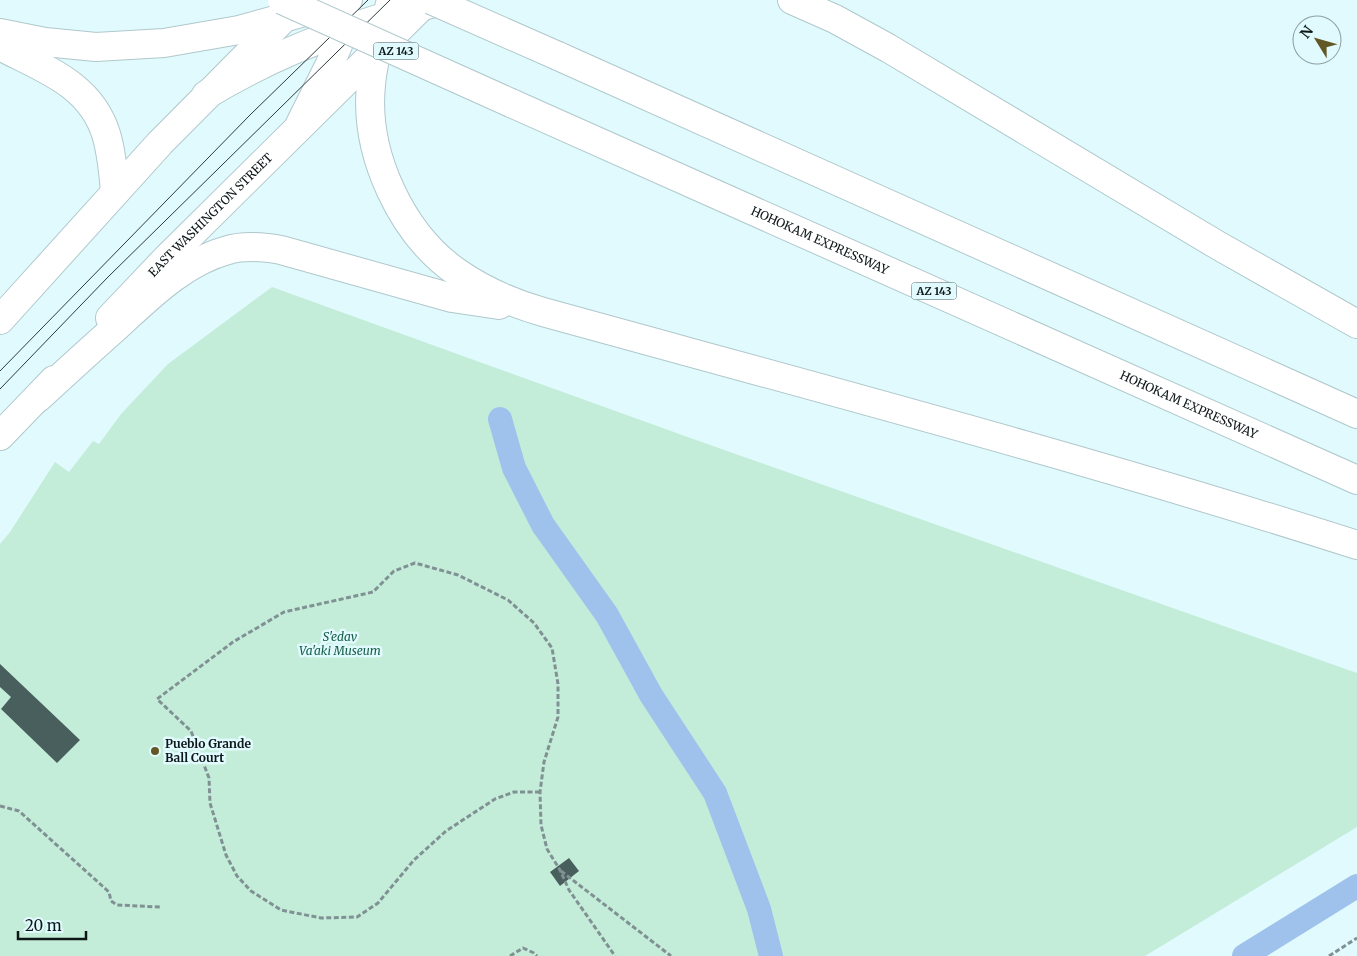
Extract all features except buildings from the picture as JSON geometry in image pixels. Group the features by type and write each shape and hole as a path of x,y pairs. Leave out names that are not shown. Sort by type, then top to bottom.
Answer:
{"main road":[{"path":"0,33 45,42 96,46 164,44 239,30 290,5 348,0"},
{"path":"298,128 330,64 356,0"},
{"path":"792,0 835,19 888,48 1245,261 1357,324"},
{"path":"810,0 835,19"},
{"path":"206,95 249,71 344,30 389,8 432,2 558,56 1357,414"},
{"name":"EAST WASHINGTON STREET","path":"0,436 38,398 136,291 298,128 378,50 432,2"},
{"path":"0,320 115,191 290,5"},
{"name":"HOHOKAM EXPRESSWAY","path":"290,5 1357,480"},
{"path":"389,8 370,86 372,123 386,181 405,217 428,246 456,272 491,293 543,312 1079,460 1357,545"},
{"path":"0,46 61,77 91,103 106,134 112,157 115,191"},
{"path":"38,398 165,283 182,271 229,250 256,248 281,250 452,298 543,312"}],"path":[{"path":"540,792 514,792 494,799 446,831 414,860 378,904 357,917 321,918 281,910 251,891 237,876 226,855 210,803 210,778 192,731 157,699 233,642 284,612 373,592 394,570 415,563 458,575 508,600 534,623 552,648 558,684 558,717 544,762 540,792 541,825 547,850 560,870 569,890 615,956"},
{"path":"0,806 19,811 109,892 111,901 117,905 160,907"},
{"path":"560,870 671,956"},
{"path":"1329,956 1357,938"},
{"path":"510,956 523,948 537,956"}],"green space":[{"name":"S'edav Va'aki Museum","path":"272,287 696,440 1357,673 1357,827 1145,956 0,956 0,544 10,532 55,462 69,472 93,441 99,444 121,414 168,364"}],"waterway":[{"path":"500,419 514,468 543,525 607,615 651,695 715,793 759,909 771,956"},
{"path":"1244,956 1357,886"}],"tram line":[{"path":"0,371 250,115 368,0"},
{"path":"0,389 108,277 390,0"}],"place":[{"name":"Pueblo Grande Ball Court","path":"155,751"}]}
